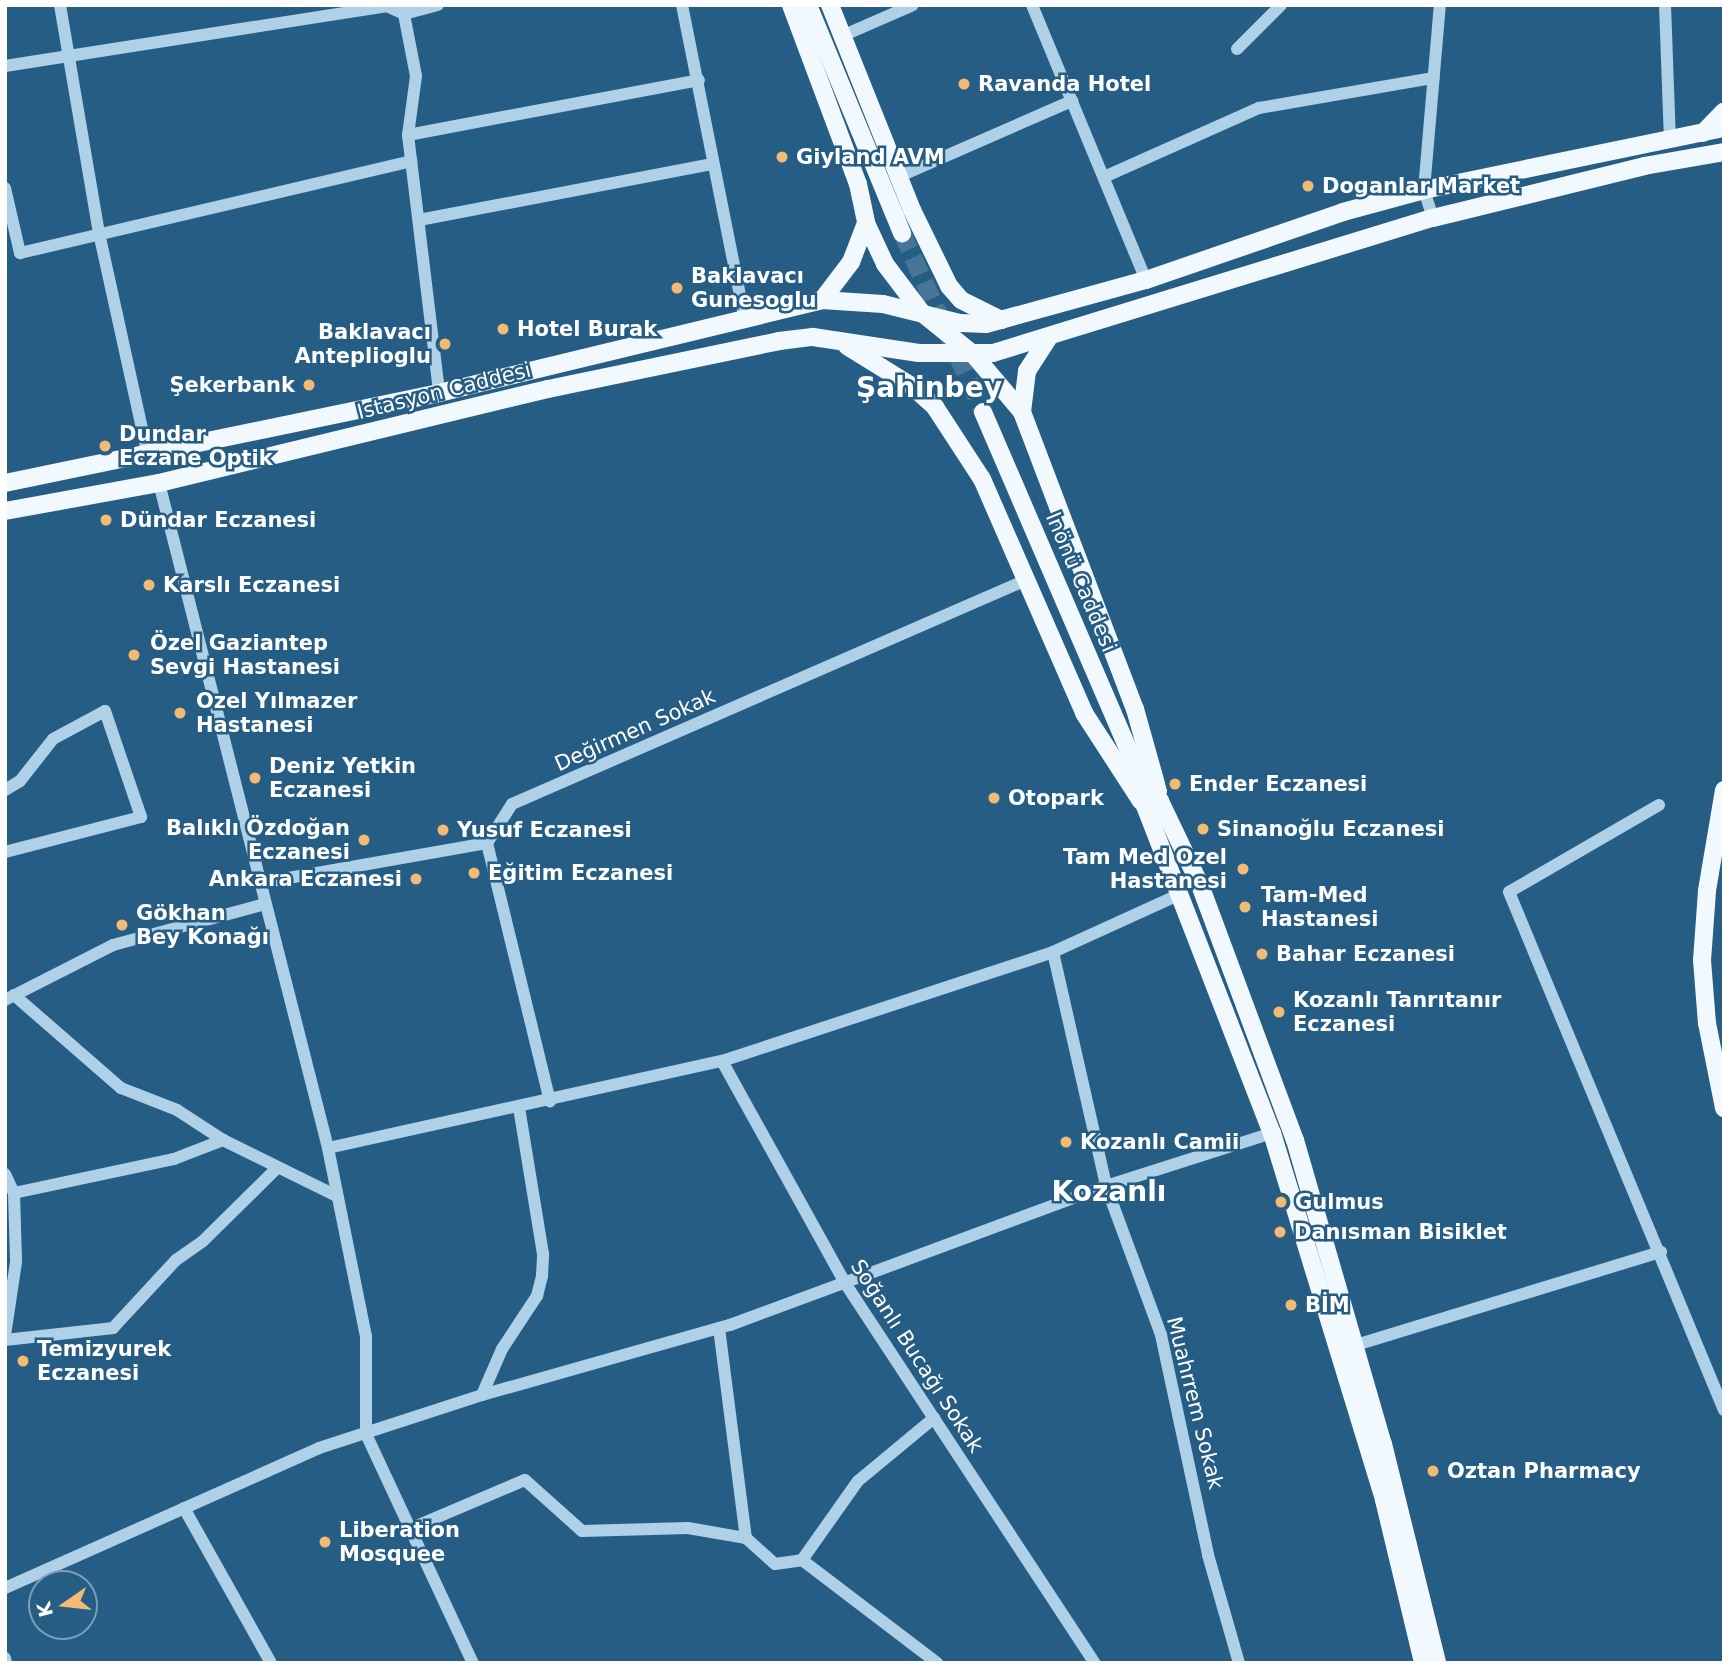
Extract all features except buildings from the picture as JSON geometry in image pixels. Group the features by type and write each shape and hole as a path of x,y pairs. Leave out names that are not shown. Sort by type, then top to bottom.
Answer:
{"main road":[{"path":"791,5 844,145 866,223 885,264 922,313 973,354 1022,412 1135,709 1152,804 1180,894 1272,1133 1384,1500 1423,1663"},
{"path":"808,5 902,233"},
{"path":"830,5 900,176 949,286 961,300 1001,320"},
{"path":"1703,133 1724,111"},
{"path":"5,482 439,393 822,300 883,304 960,323 1001,320 1146,280 1343,212 1424,190 1724,128"},
{"name":"Istasyon Caddesi","path":"5,512 159,483 680,359 813,337 895,350 973,354 1048,339 1433,218 1644,166 1724,152"},
{"path":"822,300 850,262 866,223"},
{"path":"1022,412 1027,371 1048,339"},
{"path":"841,342 914,387 934,407 982,479 1084,713 1152,804 1241,989 1295,1140 1356,1345 1437,1663"},
{"name":"Inönü Caddesi","path":"982,412 1152,804"},
{"path":"1724,790 1707,891 1702,960 1707,1023 1724,1108"}],"street":[{"path":"60,5 99,233 147,452"},
{"path":"5,66 387,6 403,10 438,5"},
{"path":"682,5 745,319"},
{"path":"842,36 913,5"},
{"path":"1032,5 1146,280"},
{"path":"1237,49 1280,5"},
{"path":"1433,218 1424,190 1440,5"},
{"path":"1665,5 1670,141"},
{"path":"403,10 416,76 408,135 439,393"},
{"path":"1104,177 1259,108 1433,78"},
{"path":"408,135 699,80"},
{"path":"900,176 1072,101"},
{"path":"5,188 20,253 411,160"},
{"path":"419,220 713,164"},
{"path":"159,483 328,1148 366,1336 366,1434 407,1530 472,1663"},
{"name":"Değirmen Sokak","path":"487,842 512,804 1026,580"},
{"path":"5,790 20,781 53,739 105,711 141,817 5,852"},
{"path":"1660,806 1509,892 1661,1252 1724,1410"},
{"path":"261,883 487,842 550,1101"},
{"path":"328,1148 722,1061 1053,952 1180,894"},
{"path":"265,904 113,945 9,998 121,1088 177,1110 223,1140 337,1196"},
{"name":"Muahrrem Sokak","path":"1053,952 1107,1186 1161,1335 1208,1555 1239,1663"},
{"name":"Soğanlı Bucağı Sokak","path":"722,1061 845,1283 1094,1663"},
{"path":"482,1395 502,1349 537,1296 542,1276 543,1254 519,1107"},
{"path":"5,1588 319,1448 482,1395 719,1328 1107,1186 1272,1133"},
{"path":"14,1193 174,1159 223,1140"},
{"path":"5,1174 14,1193 16,1262 5,1338 113,1328 176,1260 217,1228 278,1167"},
{"path":"1356,1345 1661,1252"},
{"path":"719,1328 746,1538"},
{"path":"802,1560 858,1481 934,1418"},
{"path":"407,1530 525,1480 582,1531 688,1528 746,1538 775,1564 802,1560 937,1663"},
{"path":"184,1508 271,1663"}],"tunnel":[{"path":"902,233 983,412"}],"place":[{"name":"Ravanda Hotel","path":"964,84"},
{"name":"Giyland AVM","path":"782,157"},
{"name":"Doganlar Market","path":"1308,186"},
{"name":"Baklavacı Gunesoglu","path":"677,288"},
{"name":"Hotel Burak","path":"503,329"},
{"name":"Baklavacı Anteplioglu","path":"445,344"},
{"name":"Şekerbank","path":"309,385"},
{"name":"Dundar Eczane Optik","path":"105,446"},
{"name":"Dündar Eczanesi","path":"106,520"},
{"name":"Karslı Eczanesi","path":"149,585"},
{"name":"Özel Gaziantep Sevgi Hastanesi","path":"134,655"},
{"name":"Ozel Yılmazer Hastanesi","path":"180,713"},
{"name":"Deniz Yetkin Eczanesi","path":"255,778"},
{"name":"Ender Eczanesi","path":"1175,784"},
{"name":"Otopark","path":"994,798"},
{"name":"Sinanoğlu Eczanesi","path":"1203,829"},
{"name":"Yusuf Eczanesi","path":"443,830"},
{"name":"Balıklı Özdoğan Eczanesi","path":"364,840"},
{"name":"Tam Med Ozel Hastanesi","path":"1243,869"},
{"name":"Eğitim Eczanesi","path":"474,873"},
{"name":"Ankara Eczanesi","path":"416,879"},
{"name":"Tam-Med Hastanesi","path":"1245,907"},
{"name":"Gökhan Bey Konağı","path":"122,925"},
{"name":"Bahar Eczanesi","path":"1262,954"},
{"name":"Kozanlı Tanrıtanır Eczanesi","path":"1279,1012"},
{"name":"Kozanlı Camii","path":"1066,1142"},
{"name":"Gulmus","path":"1281,1202"},
{"name":"Danısman Bisiklet","path":"1280,1232"},
{"name":"BİM","path":"1291,1305"},
{"name":"Temizyurek Eczanesi","path":"23,1361"},
{"name":"Oztan Pharmacy","path":"1433,1471"},
{"name":"Liberation Mosquee","path":"325,1542"}],"district":[{"name":"Şahinbey","path":"929,388"},
{"name":"Kozanlı","path":"1109,1192"}]}
